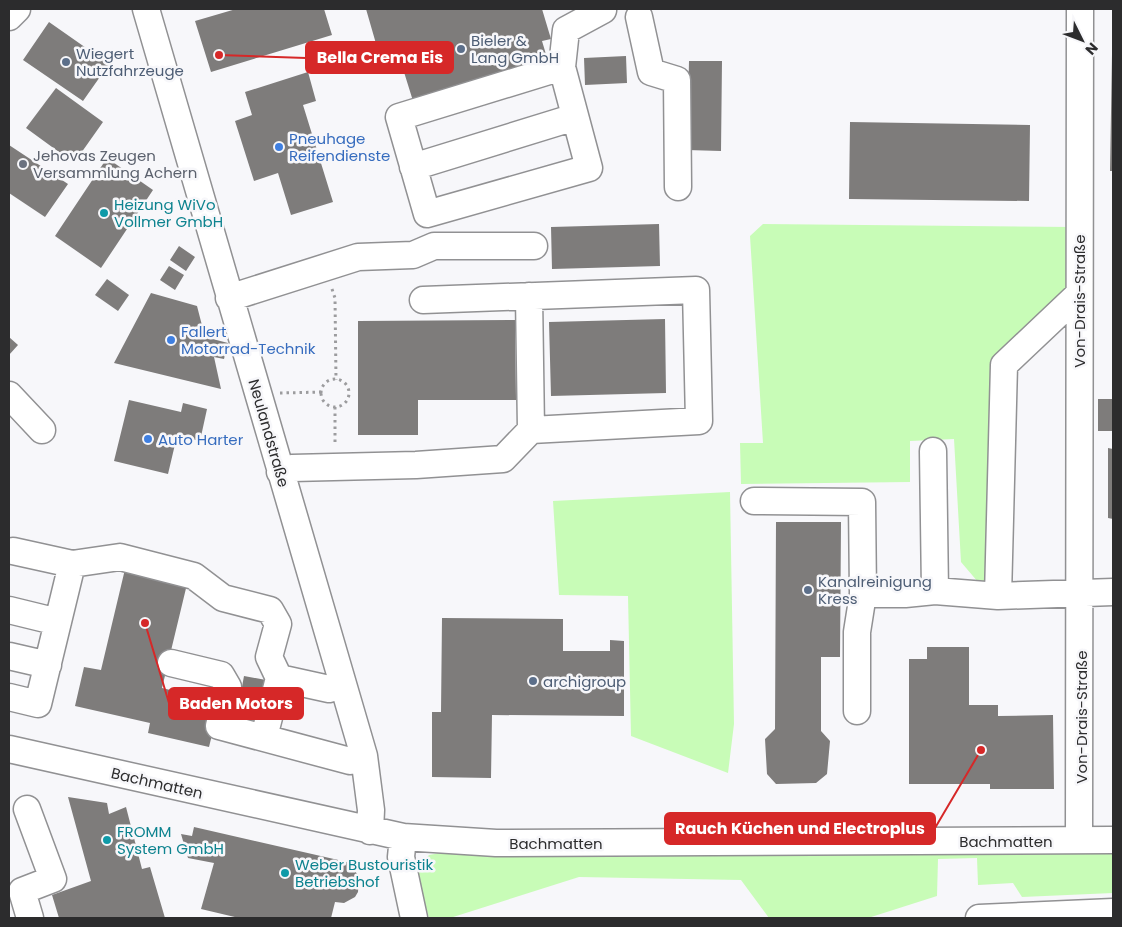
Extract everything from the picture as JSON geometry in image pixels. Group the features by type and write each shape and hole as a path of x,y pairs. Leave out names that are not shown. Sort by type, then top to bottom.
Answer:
{"street":[{"path":"9,18 16,9"},
{"name":"Neulandstraße","path":"146,9 364,756 371,810 370,831"},
{"path":"562,67 399,117 427,214 589,168 562,67 562,19 602,9 617,19 642,13 651,72 677,80 678,187"},
{"name":"Von-Drais-Straße","path":"1079,840 1080,9"},
{"path":"413,167 575,117"},
{"path":"229,298 358,257 413,255 434,246 534,246"},
{"path":"280,472 292,468 416,465 503,459 531,430 699,421 696,290 423,300"},
{"path":"998,596 1004,365 1079,294"},
{"path":"529,296 531,430"},
{"path":"9,395 42,430"},
{"path":"933,451 935,591"},
{"path":"754,501 862,502 863,594 857,632 857,711"},
{"path":"13,551 72,564 120,557 194,576 222,598 270,610 278,624 269,657 279,678 264,738"},
{"path":"9,697 38,704 72,564"},
{"path":"863,594 904,594 935,591 998,596 1113,592"},
{"path":"9,610 58,622"},
{"path":"9,656 48,665"},
{"path":"171,663 221,675 228,687 220,726 350,761 364,756"},
{"path":"279,678 329,689 343,685"},
{"name":"Bachmatten","path":"9,749 403,837 496,843 1113,840"},
{"path":"27,809 52,879 22,891 30,918"},
{"path":"403,837 400,856 414,918"},
{"path":"979,918 1113,912"}],"path":[{"path":"326,267 335,298 336,380"},
{"path":"330,380 336,380 341,380 348,388 348,399 340,407 329,406 322,398 322,387 330,380"},
{"path":"278,393 322,392"},
{"path":"335,407 335,467"}],"green space":[{"path":"763,224 1072,227 1067,288 993,360 991,581 978,582 961,562 954,439 910,441 910,482 741,484 740,443 763,443 750,236"},
{"path":"730,492 734,724 728,773 631,736 628,596 559,595 553,501"},
{"path":"1113,850 1113,893 1022,897 1013,883 978,885 977,858 938,859 937,896 868,918 769,918 741,880 579,877 450,918 429,918 417,875 419,866 429,855 440,853"}],"building":[{"path":"236,9 324,9 332,35 211,72 195,21"},
{"name":"Bieler & Lang GmbH","path":"366,9 542,9 551,39 542,41 548,61 413,101 399,56 381,61"},
{"name":"Wiegert Nutzfahrzeuge","path":"49,22 109,64 83,101 23,60"},
{"path":"1112,54 1113,171 1110,171"},
{"path":"626,56 627,83 585,85 584,58"},
{"path":"689,61 722,61 721,151 687,150"},
{"name":"Pneuhage Reifendienste","path":"308,72 316,101 303,105 333,202 291,215 278,173 254,181 235,121 252,115 245,92"},
{"path":"56,88 103,122 74,163 26,128"},
{"path":"850,122 1030,125 1029,201 849,199"},
{"name":"Jehovas Zeugen Versammlung Achern","path":"9,145 68,184 45,217 9,193"},
{"name":"Heizung WiVo Vollmer GmbH","path":"107,158 153,190 101,268 55,236"},
{"path":"659,224 660,266 552,269 551,227"},
{"path":"179,246 195,257 186,271 170,260"},
{"path":"169,266 184,275 175,290 160,280"},
{"path":"107,279 129,295 118,311 95,295"},
{"name":"Fallert Motorrad-Technik","path":"151,293 197,306 205,337 228,343 224,359 214,357 221,389 114,363"},
{"path":"665,319 666,393 551,396 549,322"},
{"path":"515,320 516,400 418,400 418,435 358,435 358,321"},
{"path":"9,337 18,345 9,355"},
{"path":"1098,399 1113,399 1113,431 1098,431"},
{"name":"Auto Harter","path":"129,400 181,412 183,403 207,409 200,441 177,436 168,474 114,461"},
{"path":"1108,448 1113,449 1113,519 1108,518"},
{"name":"Kanalreinigung Kress","path":"776,522 841,522 840,657 821,657 821,731 830,741 827,774 816,783 776,784 767,774 765,739 775,729"},
{"path":"126,565 188,580 162,688 220,702 209,747 148,733 150,723 75,706 84,667 101,670"},
{"name":"archigroup","path":"442,618 563,619 563,651 610,651 610,640 624,641 624,716 492,715 491,778 432,777 432,712 441,712"},
{"path":"927,647 969,647 969,705 998,705 998,716 1053,715 1054,789 990,789 990,784 909,784 909,659 927,659"},
{"path":"244,676 266,680 260,708 239,703"},
{"name":"FROMM System GmbH","path":"68,797 107,803 109,814 126,807 142,869 150,867 165,918 59,918 52,895 91,881"},
{"name":"Weber Bustouristik Betriebshof","path":"194,827 347,862 359,876 358,892 355,897 344,903 335,902 331,918 239,918 201,909 214,863 188,858 181,834 192,836"}],"place":[{"name":"Bieler & Lang GmbH","path":"461,49"},
{"name":"Bella Crema Eis","path":"219,55"},
{"name":"Wiegert Nutzfahrzeuge","path":"66,62"},
{"name":"Pneuhage Reifendienste","path":"279,147"},
{"name":"Jehovas Zeugen Versammlung Achern","path":"23,164"},
{"name":"Heizung WiVo Vollmer GmbH","path":"104,213"},
{"name":"Fallert Motorrad-Technik","path":"171,340"},
{"name":"Auto Harter","path":"148,439"},
{"name":"Kanalreinigung Kress","path":"808,590"},
{"name":"Baden Motors","path":"145,623"},
{"name":"archigroup","path":"533,681"},
{"name":"Rauch Küchen und Electroplus","path":"981,750"},
{"name":"FROMM System GmbH","path":"107,840"},
{"name":"Weber Bustouristik Betriebshof","path":"285,873"}]}
